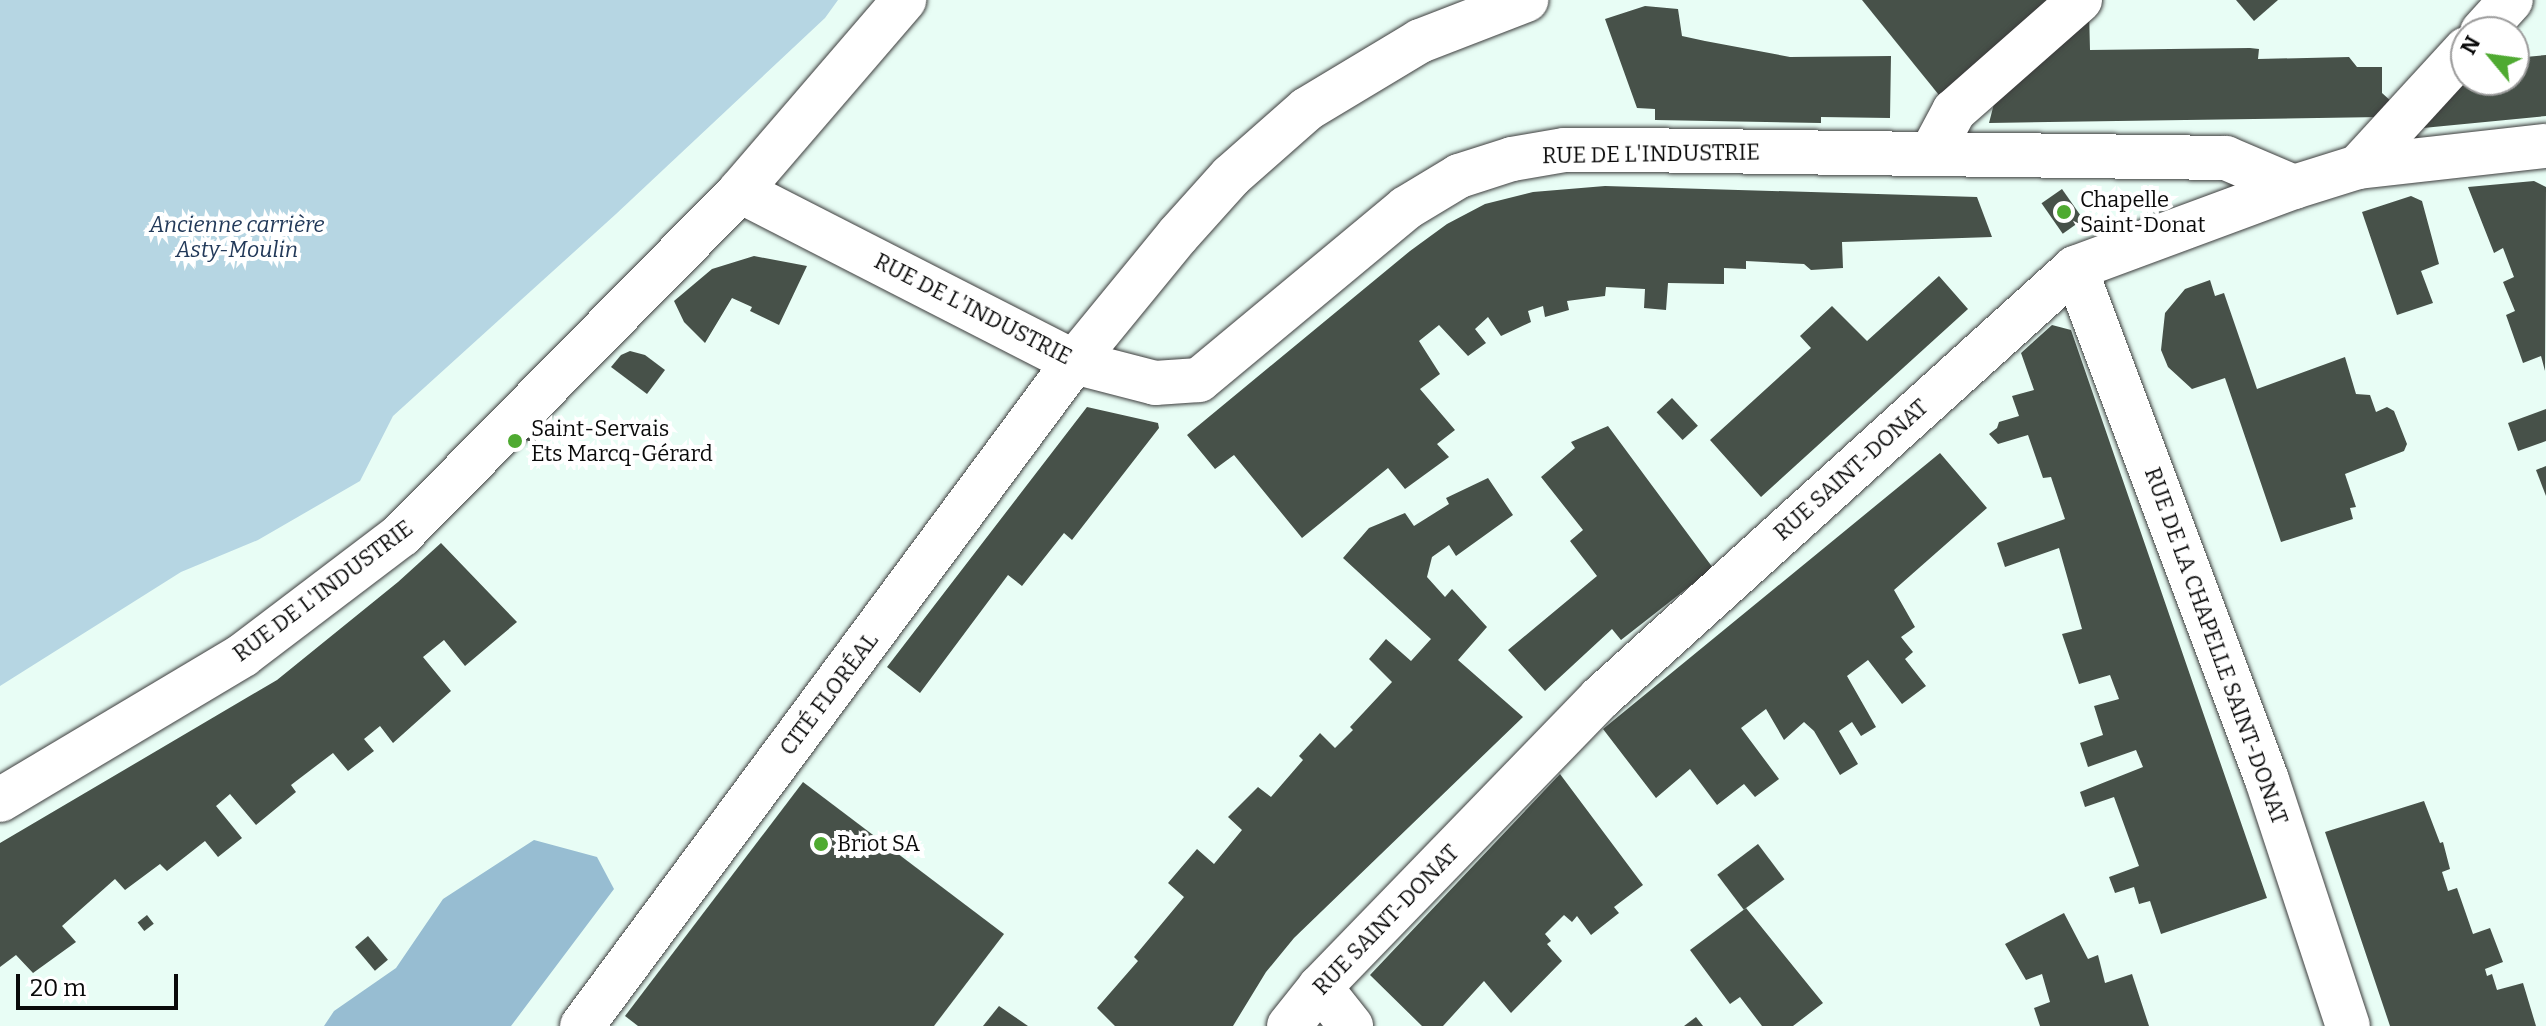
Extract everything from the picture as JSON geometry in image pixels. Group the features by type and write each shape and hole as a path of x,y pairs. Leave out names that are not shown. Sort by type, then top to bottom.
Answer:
{"street":[{"path":"740,191 904,0"},
{"name":"CITÉ FLORÉAL","path":"582,1026 1074,362 1231,176 1307,109 1420,41 1526,0"},
{"path":"1931,154 1954,111 2080,0"},
{"path":"2496,16 2511,0"},
{"path":"2358,167 2450,66"},
{"name":"RUE SAINT-DONAT","path":"1289,1026 1320,987 1600,698 2075,268 2294,187 2358,167 2546,146"},
{"name":"RUE DE L'INDUSTRIE","path":"0,800 243,655 401,535 740,191 1074,362 1155,383 1199,380 1406,208 1459,176 1512,159 1564,150 2226,158 2294,187"},
{"name":"RUE DE LA CHAPELLE SAINT-DONAT","path":"2075,268 2267,780 2348,1026"},
{"path":"1320,987 1351,1026"}],"green space":[{"name":"Ancienne carrière Asty-Moulin","path":"0,0 838,0 825,18 616,214 393,416 360,481 258,540 181,572 0,686"}],"shaded area":[{"path":"534,840 597,857 614,889 511,1026 324,1026 334,1011 396,968 443,899"}],"building":[{"path":"1862,0 2063,0 1943,100"},
{"path":"2236,0 2278,0 2254,21"},
{"path":"1645,6 1678,9 1682,36 1705,41 1790,57 1891,56 1890,118 1821,117 1821,123 1655,120 1655,109 1637,108 1605,19"},
{"path":"2089,10 2090,50 2250,48 2259,49 2258,59 2349,57 2357,67 2382,67 2382,93 2392,102 2381,117 1989,123 1999,84"},
{"path":"2546,55 2546,116 2423,128 2452,96 2530,96 2530,56"},
{"path":"2534,181 2546,187 2545,371 2541,356 2523,363 2506,315 2515,311 2503,282 2514,277 2503,248 2494,253 2468,187"},
{"path":"1605,186 1977,197 1992,237 1842,242 1843,268 1811,270 1804,264 1746,261 1746,269 1724,268 1724,284 1668,283 1666,310 1644,308 1645,289 1606,287 1605,296 1567,301 1569,310 1545,317 1543,306 1528,311 1531,322 1501,336 1488,317 1475,329 1486,343 1468,356 1439,325 1419,341 1440,374 1420,389 1455,430 1437,444 1449,457 1405,489 1388,468 1302,538 1234,455 1215,469 1187,435 1447,224 1485,204 1533,192"},
{"path":"2062,189 2083,219 2063,234 2042,203"},
{"path":"2411,196 2422,201 2439,264 2421,271 2433,303 2397,315 2362,212"},
{"path":"754,256 807,266 779,325 732,298 705,343 684,322 674,301 712,269"},
{"path":"1939,276 1968,309 1761,497 1710,440 1811,348 1800,336 1832,306 1867,341"},
{"path":"2210,280 2215,296 2224,293 2257,389 2345,357 2356,394 2370,395 2376,412 2387,407 2394,411 2407,444 2404,451 2345,474 2356,507 2350,508 2353,519 2281,542 2225,378 2192,389 2168,367 2161,350 2165,313 2185,289"},
{"path":"2052,325 2071,330 2267,898 2161,934 2150,901 2139,904 2134,887 2115,893 2109,877 2139,866 2114,797 2085,807 2080,792 2143,767 2136,750 2088,767 2080,743 2103,735 2094,706 2119,699 2110,675 2079,684 2062,634 2082,629 2059,548 2005,567 1997,543 2065,519 2051,477 2043,478 2028,435 1998,444 1989,434 1999,422 2019,416 2012,396 2034,390 2021,353"},
{"path":"630,351 645,355 665,370 647,394 611,367 621,355"},
{"path":"1672,398 1698,426 1683,440 1657,412"},
{"path":"1087,407 1158,423 1159,428 1072,540 1064,533 1022,586 1008,575 920,693 887,667"},
{"path":"2546,409 2546,441 2518,451 2508,423"},
{"path":"540,422 547,429 532,445 524,438"},
{"path":"1608,426 1713,568 1621,640 1612,629 1545,691 1508,650 1597,576 1570,541 1583,530 1541,477 1575,448 1571,442"},
{"path":"1940,453 1987,508 1894,590 1915,627 1901,637 1913,652 1905,659 1926,686 1902,704 1868,660 1847,676 1876,727 1861,736 1852,722 1839,731 1858,764 1840,775 1814,731 1804,722 1784,740 1766,709 1741,728 1779,779 1755,797 1744,784 1717,805 1690,769 1656,798 1603,729"},
{"path":"2546,466 2546,496 2536,470"},
{"path":"1488,478 1513,515 1456,556 1449,545 1432,557 1427,577 1445,597 1452,589 1487,627 1458,660 1523,717 1294,938 1266,972 1233,1026 1115,1026 1097,1008 1138,961 1134,957 1184,897 1168,883 1197,849 1214,864 1242,830 1228,817 1258,787 1271,797 1303,760 1299,756 1320,733 1335,748 1353,730 1350,727 1392,682 1369,659 1386,639 1411,661 1431,639 1343,558 1369,528 1405,513 1414,526 1449,504 1446,498"},
{"path":"441,543 517,622 465,666 444,640 423,657 451,691 393,743 380,726 364,739 374,751 348,771 333,753 291,785 296,792 256,825 230,794 216,806 242,838 218,857 205,841 167,871 160,864 125,890 115,879 62,926 76,942 33,973 16,955 0,967 0,843 277,680"},
{"path":"1560,774 1643,885 1614,907 1619,913 1591,935 1577,916 1572,922 1564,915 1545,934 1551,941 1547,944 1562,961 1511,1013 1484,981 1443,1026 1422,1026 1370,975"},
{"name":"Briot SA","path":"803,782 1004,934 934,1026 638,1026 625,1016"},
{"path":"2424,801 2440,843 2443,842 2450,869 2442,872 2448,891 2457,888 2473,934 2490,928 2503,962 2485,969 2487,976 2492,974 2497,990 2523,983 2536,1026 2390,1026 2325,832"},
{"path":"1758,844 1784,879 1744,910 1717,875"},
{"path":"1746,908 1823,1003 1793,1026 1762,1026 1740,997 1730,1004 1690,950"},
{"path":"2064,913 2088,959 2098,955 2105,983 2132,974 2149,1026 2040,1026 2034,1008 2050,1002 2042,974 2026,980 2005,944"},
{"path":"147,915 154,924 144,931 138,922"},
{"path":"368,936 388,960 375,971 355,947"},
{"path":"999,1006 1028,1026 983,1026"},
{"path":"1696,1017 1703,1026 1684,1026"}],"place":[{"name":"Chapelle Saint-Donat","path":"2064,212"},
{"name":"Saint-Servais Ets Marcq-Gérard","path":"515,441"},
{"name":"Briot SA","path":"821,844"}]}
